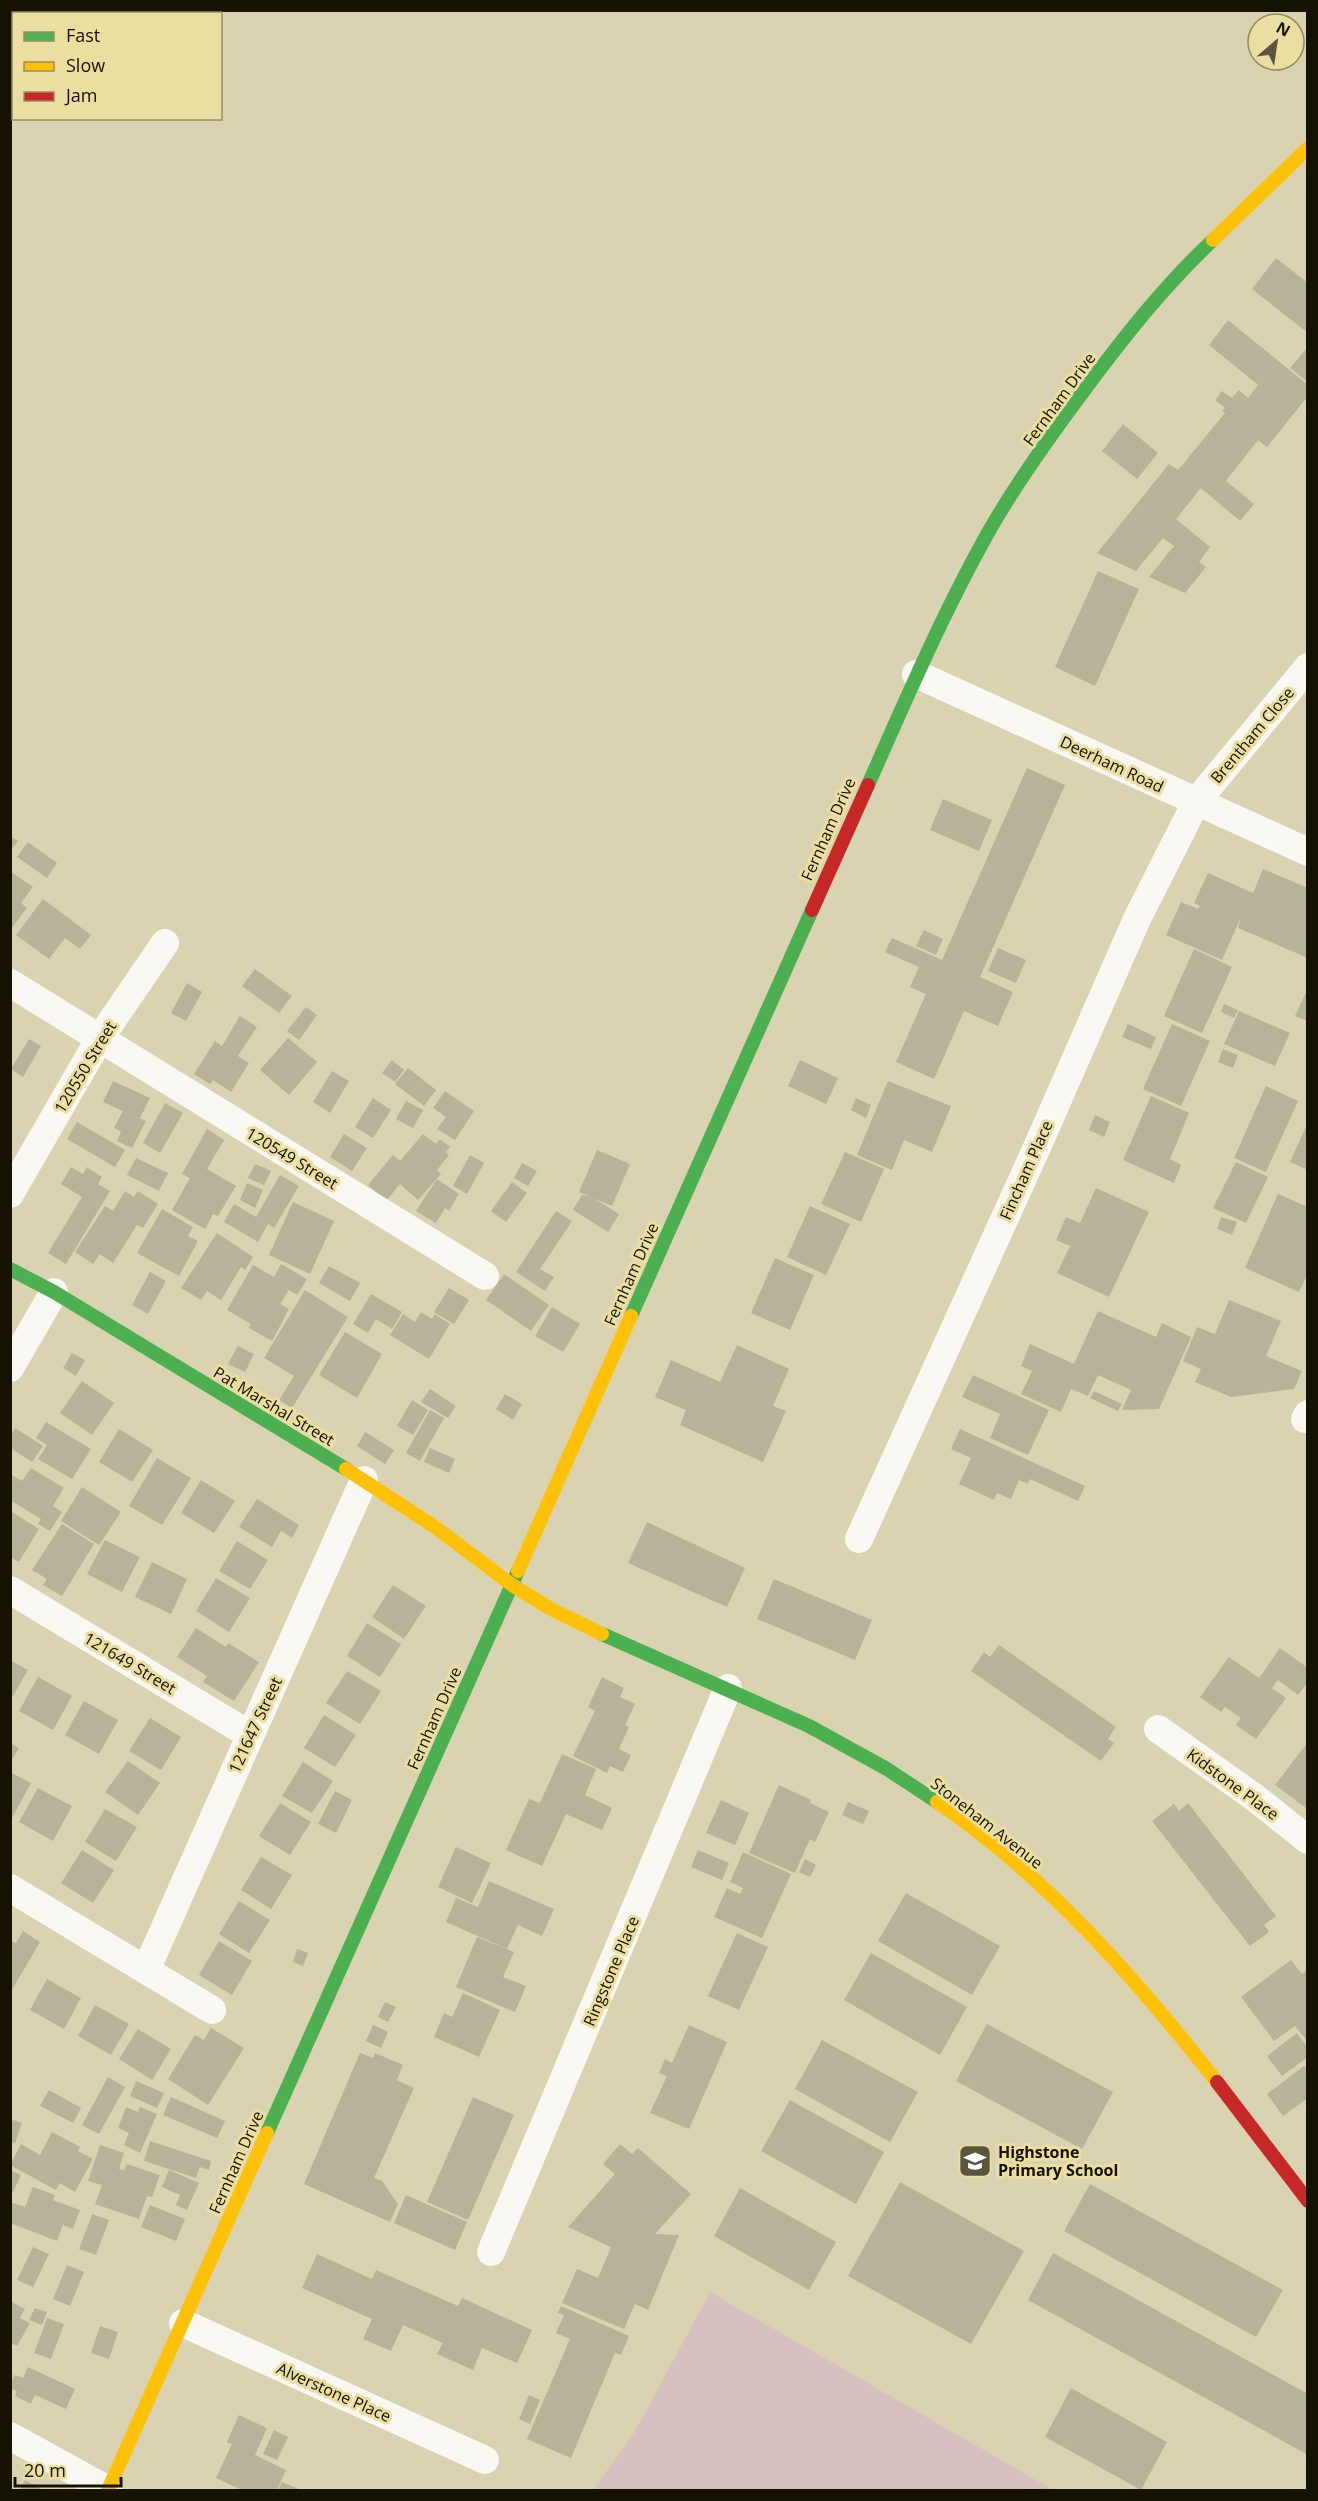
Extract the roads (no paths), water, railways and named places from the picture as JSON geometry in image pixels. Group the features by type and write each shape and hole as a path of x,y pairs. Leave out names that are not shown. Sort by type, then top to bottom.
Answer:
{"street":[{"name":"Fernham Drive","path":"108,2490 916,674 990,530 1069,412 1116,348 1177,274 1308,148"},
{"name":"Brentham Close","path":"1196,802 1308,667"},
{"name":"Deerham Road","path":"916,674 1308,852"},
{"name":"Fincham Place","path":"860,1539 1038,1145 1136,921 1196,802"},
{"name":"120550 Street","path":"10,1194 100,1038 165,943"},
{"name":"120549 Street","path":"10,983 485,1276"},
{"name":"Pat Marshal Street","path":"10,1269 54,1292 364,1480 428,1521 512,1585"},
{"path":"10,1368 54,1292"},
{"name":"121647 Street","path":"146,1970 364,1480"},
{"name":"Stoneham Avenue","path":"512,1585 583,1626 786,1715 885,1768 974,1828 1050,1893 1101,1944 1156,2005 1308,2201"},
{"name":"121649 Street","path":"10,1590 250,1735"},
{"name":"Ringstone Place","path":"490,2252 728,1688"},
{"name":"Kidstone Place","path":"1158,1729 1254,1797 1308,1840"},
{"path":"10,1888 212,2010"},
{"name":"Alverstone Place","path":"183,2323 485,2460"},
{"path":"10,2436 108,2490"}],"place":[{"name":"Highstone Primary School","path":"975,2161"}]}
